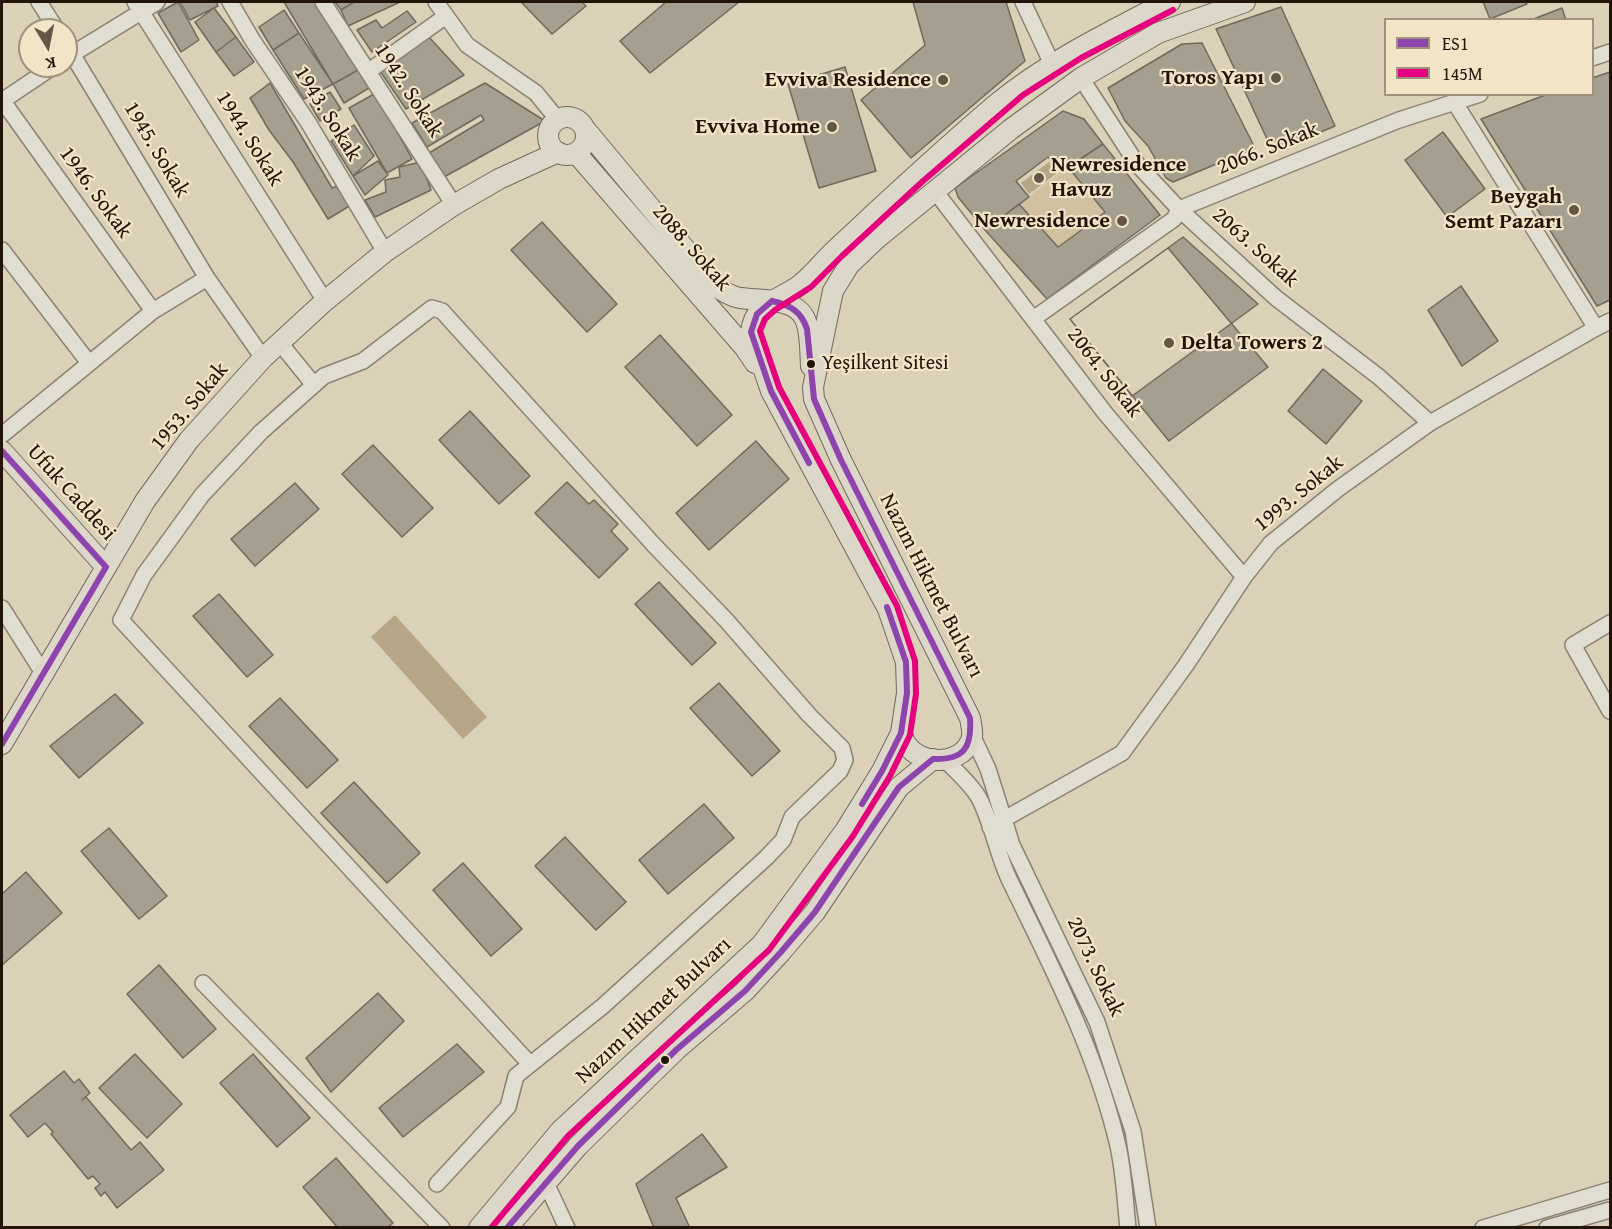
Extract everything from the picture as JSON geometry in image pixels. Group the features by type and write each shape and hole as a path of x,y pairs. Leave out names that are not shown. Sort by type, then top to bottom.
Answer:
{"main road":[{"name":"Nazım Hikmet Bulvarı","path":"507,1227 594,1130 676,1050 745,991 781,952 815,912 899,787 939,760 964,751 972,735 970,718 841,460 814,399 813,387 833,291 849,265 875,240 1011,129 1081,78 1158,33 1245,2"},
{"name":"Nazım Hikmet Bulvarı","path":"479,1227 561,1130 762,944 845,831 882,771 901,732 907,693 906,662 888,609 765,378 751,332 752,322 757,312 800,286 834,250 1000,101 1052,64 1162,3"},
{"path":"1158,33 1162,3"},
{"path":"585,129 586,140 580,150 560,140 564,118 576,120 585,129 715,285 725,294 738,298 772,301 793,307 800,312 804,318 809,345 813,387"},
{"name":"1953. Sokak","path":"2,744 145,501 189,440 263,358 385,252 560,140"},
{"name":"2088. Sokak","path":"560,140 745,348 765,378"},
{"name":"Ufuk Caddesi","path":"2,451 106,567"},
{"path":"901,732 907,746 919,755 939,760"}],"street":[{"path":"39,2 49,18"},
{"path":"78,45 138,6 157,2"},
{"name":"1943. Sokak","path":"230,2 253,41 308,122 385,252"},
{"name":"1942. Sokak","path":"324,2 454,206"},
{"path":"436,2 467,45 536,93 560,140"},
{"path":"1023,2 1052,64"},
{"name":"1944. Sokak","path":"138,6 326,302"},
{"path":"369,71 446,16"},
{"path":"1594,58 1611,52"},
{"name":"1945. Sokak","path":"78,68 207,278 263,358"},
{"path":"2,100 36,78"},
{"name":"2063. Sokak","path":"1081,78 1137,164 1179,209 1276,298 1379,377 1430,423"},
{"name":"2066. Sokak","path":"1033,318 1106,263 1174,219 1179,209 1399,120 1474,96"},
{"name":"1946. Sokak","path":"2,100 153,311"},
{"path":"1455,103 1596,328"},
{"name":"2064. Sokak","path":"935,191 1105,413 1244,577"},
{"path":"2,250 89,363"},
{"path":"2,435 153,311 207,278"},
{"path":"437,1184 508,1107 516,1076 592,1015 766,858 783,840 792,817 840,771 845,760 842,748 802,707 726,620 622,510 442,311 432,308 363,361 324,376 261,432 202,495 144,575 121,620 530,1064"},
{"name":"1993. Sokak","path":"996,823 1122,753 1186,665 1244,577 1271,543 1338,489 1430,423 1611,321"},
{"path":"280,343 314,385"},
{"path":"2,608 43,674"},
{"path":"1611,623 1573,645 1611,711"},
{"name":"2073. Sokak","path":"972,735 988,769 996,823 1008,877 1073,1010 1096,1072 1118,1146 1128,1227"},
{"name":"2073. Sokak","path":"939,760 967,782 1012,845 1097,1022 1133,1131 1148,1227"},
{"path":"203,983 442,1227"},
{"path":"546,1183 567,1227"},
{"path":"1484,1227 1611,1190"},
{"path":"1547,1227 1611,1210"}],"shaded area":[{"name":"Newresidence Havuz","path":"1049,162 1057,173 1029,194 1021,183"},
{"path":"1068,167 1105,212 1058,247 1019,204"},
{"path":"395,615 487,717 463,739 371,637"}],"building":[{"path":"178,2 199,40 181,52 158,13"},
{"path":"180,2 216,2 218,6 190,20"},
{"path":"284,2 317,2 358,70 333,84"},
{"path":"335,2 354,2 341,10"},
{"path":"354,2 400,2 348,26 341,10"},
{"path":"521,2 582,2 586,6 552,34"},
{"path":"666,2 739,2 650,73 620,41"},
{"name":"Evviva Residence","path":"913,2 1006,2 1025,61 911,158 861,100 925,45"},
{"path":"1483,2 1526,2 1527,4 1492,18 1490,18"},
{"name":"Toros Yapı","path":"1281,7 1335,126 1273,152 1216,29"},
{"path":"214,8 236,37 216,52 195,22"},
{"path":"1562,8 1565,18 1536,18"},
{"path":"284,10 299,33 273,50 259,27"},
{"path":"407,11 416,22 372,52 357,30 376,20 382,28"},
{"path":"299,33 333,84 304,99 273,50"},
{"path":"427,35 464,75 406,109 378,68"},
{"path":"236,37 254,62 234,76 216,52"},
{"path":"1202,43 1255,148 1173,182 1166,178 1148,146 1125,121 1108,88 1182,44"},
{"name":"Evviva Home","path":"845,67 876,171 819,188 788,84"},
{"path":"358,70 369,88 344,103 333,84"},
{"name":"Beygah Semt Pazarı","path":"1610,72 1610,300 1597,306 1481,119 1543,96 1594,96 1594,77"},
{"path":"270,83 332,188 337,186 351,205 328,219 250,98"},
{"path":"485,83 545,121 444,177 429,153 484,120 481,115 427,147 412,123"},
{"path":"330,92 341,109 320,121 310,104"},
{"path":"376,93 412,159 387,173 349,108"},
{"path":"1063,111 1084,119 1103,144 1062,172 1048,157 1016,181 1029,197 985,230 958,197 955,188"},
{"path":"354,125 374,156 353,176 331,141"},
{"path":"1443,132 1485,189 1447,217 1405,160"},
{"name":"Newresidence","path":"1103,144 1160,215 1047,299 985,230 1019,204 1058,247 1072,237 1105,212 1068,167"},
{"path":"378,161 388,175 365,195 353,176"},
{"path":"421,162 431,190 375,217 365,200 386,192 385,180 400,177 399,167"},
{"path":"542,222 617,304 587,332 511,250"},
{"name":"Delta Towers 2","path":"1183,237 1258,304 1132,396 1070,319"},
{"name":"Delta Towers 2","path":"1168,248 1268,367 1169,441 1070,319"},
{"path":"1461,286 1498,341 1462,366 1428,310"},
{"path":"660,335 732,415 697,446 625,367"},
{"path":"1323,369 1362,401 1326,444 1288,411"},
{"path":"470,411 530,476 499,504 439,440"},
{"path":"756,441 789,479 709,550 676,513"},
{"path":"373,445 433,508 402,537 342,474"},
{"path":"567,482 589,504 594,500 618,524 611,531 628,549 599,578 535,513"},
{"path":"295,483 319,509 255,566 231,539"},
{"path":"659,582 716,643 692,665 635,604"},
{"path":"219,594 273,655 247,677 193,616"},
{"path":"719,683 780,751 752,776 690,708"},
{"path":"115,694 143,723 79,778 50,746"},
{"path":"280,698 338,760 307,788 249,726"},
{"path":"354,782 420,853 387,883 321,813"},
{"path":"704,804 734,838 668,894 639,860"},
{"path":"109,828 167,896 139,919 81,851"},
{"path":"565,837 626,902 596,930 535,866"},
{"path":"463,863 522,929 491,956 433,890"},
{"path":"26,872 62,913 2,965 2,894"},
{"path":"159,965 216,1029 183,1058 127,994"},
{"path":"378,993 404,1021 331,1092 306,1058"},
{"path":"457,1044 484,1072 403,1137 379,1108"},
{"path":"135,1054 182,1104 147,1138 99,1088"},
{"path":"253,1054 310,1118 277,1147 220,1083"},
{"path":"64,1071 74,1083 79,1079 90,1093 82,1100 86,1097 131,1150 140,1142 164,1170 117,1208 105,1192 101,1196 95,1188 100,1184 93,1176 88,1179 51,1134 53,1132 45,1123 28,1137 10,1115"},
{"path":"702,1134 727,1167 676,1198 690,1228 654,1228 636,1184"},
{"path":"336,1158 393,1223 387,1228 338,1228 303,1187"}],"transit line":[{"name":"145M","path":"491,1228 568,1136 769,950 853,836 890,776 910,735 916,694 915,661 897,606 779,387 760,331 765,319 811,287 923,181 1023,95 1081,58 1173,10"},
{"name":"ES1","path":"772,301 757,314 751,332 771,391 809,463"},
{"name":"ES1","path":"507,1228 578,1146 676,1050 745,991 781,952 815,912 899,787 933,759 944,759 959,754 967,744 970,718 841,460 814,399 805,323 794,310 772,301"},
{"name":"ES1","path":"2,451 106,567"},
{"name":"ES1","path":"2,744 106,567"},
{"name":"ES1","path":"862,804 901,733 907,693 906,662 887,607"}],"place":[{"name":"Toros Yapı","path":"1276,78"},
{"name":"Evviva Residence","path":"943,80"},
{"name":"Evviva Home","path":"832,127"},
{"name":"Newresidence Havuz","path":"1039,178"},
{"name":"Beygah Semt Pazarı","path":"1574,210"},
{"name":"Newresidence","path":"1122,221"},
{"name":"Delta Towers 2","path":"1169,343"},
{"name":"Yeşilkent Sitesi","path":"811,364"}]}
